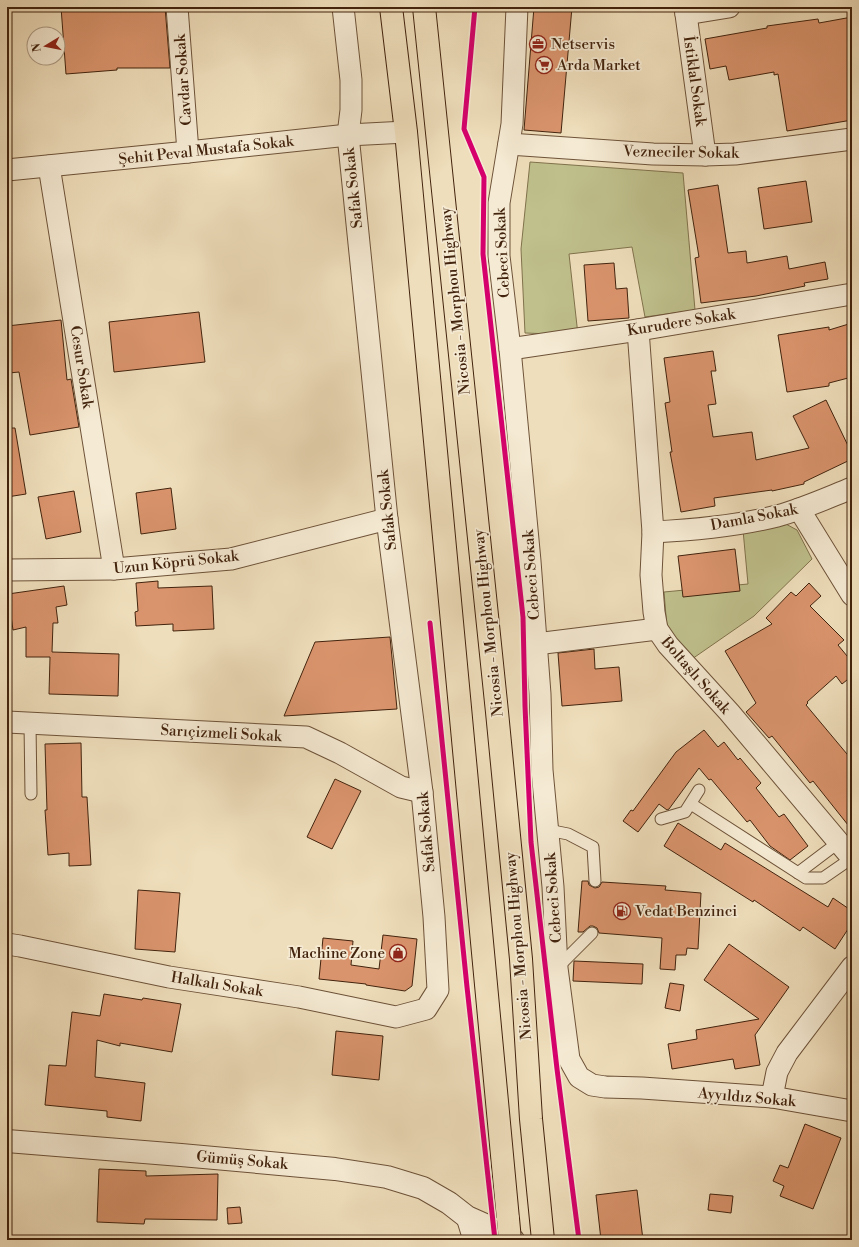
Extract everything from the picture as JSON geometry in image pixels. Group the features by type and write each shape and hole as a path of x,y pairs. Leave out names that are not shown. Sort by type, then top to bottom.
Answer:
{"highway":[{"path":"391,7 406,132 504,1229"},
{"name":"Nicosia - Morphou Highway","path":"424,7 498,720 521,960 531,1119 543,1240"}],"street":[{"name":"Cavdar Sokak","path":"177,7 188,152"},
{"name":"Safak Sokak","path":"343,7 351,80 352,110 348,135 387,519 422,792 434,917 438,990 426,1009"},
{"name":"Cebeci Sokak","path":"517,7 512,124 499,203 499,256 510,349 530,561 540,694 542,770 553,887 557,968 570,1059 579,1077 592,1085 605,1087 642,1088"},
{"path":"685,10 729,7"},
{"name":"İstiklal Sokak","path":"685,10 705,155"},
{"name":"Şehit Peval Mustafa Sokak","path":"7,170 348,135 406,132"},
{"name":"Vezneciler Sokak","path":"509,144 653,154 705,155 735,154 852,139"},
{"name":"Cesur Sokak","path":"49,166 114,569"},
{"name":"Kurudere Sokak","path":"510,349 638,330 852,294"},
{"name":"Boltaşlı Sokak","path":"638,330 653,532 651,575 657,628 668,645 729,712 848,853"},
{"name":"Damla Sokak","path":"653,532 736,524 777,516 852,488"},
{"path":"799,509 852,595"},
{"name":"Uzun Köprü Sokak","path":"7,570 114,569 232,559 387,519"},
{"path":"536,644 657,628"},
{"name":"Sarıçizmeli Sokak","path":"7,722 306,737 340,753 401,787 422,792"},
{"name":"Halkalı Sokak","path":"7,944 169,977 299,997 396,1017 426,1009"},
{"path":"772,1096 777,1072 787,1053 852,967"},
{"name":"Ayyıldız Sokak","path":"642,1088 772,1096 852,1111"},
{"name":"Gümüş Sokak","path":"7,1141 180,1154 320,1168 387,1177 423,1188 450,1203 467,1217 504,1229 513,1240"},
{"path":"467,1217 474,1240"}],"lane":[{"path":"30,724 31,794"},
{"path":"661,819 685,812 699,790"},
{"path":"691,804 806,878 822,878 848,853"},
{"path":"548,830 568,834 593,847 595,881"},
{"path":"798,873 848,853"},
{"path":"557,968 592,933"}],"green space":[{"path":"530,162 683,173 695,310 645,317 632,247 569,254 578,335 525,333 521,249"},
{"path":"784,523 797,530 812,559 754,616 692,659 667,628 664,592 748,584 743,530"}],"building":[{"path":"61,7 165,7 170,68 117,68 117,70 66,74 66,26 62,26"},
{"path":"534,7 572,7 561,133 524,130"},
{"path":"852,17 852,120 787,131 778,74 774,75 774,72 729,80 726,66 710,69 705,39 767,28 767,26 818,19 819,23"},
{"path":"806,181 812,222 764,229 758,188"},
{"path":"718,185 728,253 746,251 747,263 787,256 789,269 825,262 828,279 804,283 805,286 756,296 701,303 695,258 699,257 688,190"},
{"path":"614,263 616,289 627,288 629,318 588,321 584,265"},
{"path":"199,312 205,362 114,372 109,322"},
{"path":"61,320 67,380 71,379 79,427 30,435 19,372 9,373 7,355 7,326"},
{"path":"852,323 852,377 829,383 829,386 787,392 778,335 829,327 829,330"},
{"path":"713,351 716,371 711,371 716,404 708,405 713,437 752,432 756,460 809,448 793,416 826,400 852,454 852,459 804,482 804,484 772,491 714,498 715,506 681,512 670,452 672,452 665,403 670,402 664,358"},
{"path":"7,428 15,428 26,494 7,497"},
{"path":"171,488 176,529 141,534 136,493"},
{"path":"74,491 81,532 46,539 38,497"},
{"path":"735,549 740,591 683,597 678,556"},
{"path":"158,581 158,588 212,586 214,629 173,631 173,624 136,626 135,612 138,611 136,583"},
{"path":"809,583 821,596 810,606 844,640 838,645 852,662 852,676 842,684 836,676 807,702 808,703 806,705 852,760 852,830 813,781 810,783 772,736 769,738 746,712 756,703 725,651 772,624 766,618 791,592 796,596"},
{"path":"64,586 67,605 56,607 58,623 53,623 52,652 119,654 118,696 49,694 50,657 26,657 26,627 13,630 8,594"},
{"path":"390,637 397,709 284,716 315,642"},
{"path":"594,649 595,669 619,667 622,701 562,706 558,653"},
{"path":"704,730 718,747 724,742 738,760 740,758 761,783 756,788 779,817 784,814 808,846 790,860 770,846 750,820 747,822 711,779 709,780 699,768 669,809 667,810 659,804 638,832 623,821 631,810 633,811 676,752"},
{"path":"81,743 82,797 87,797 91,865 69,866 69,853 48,855 45,810 47,810 45,744"},
{"path":"335,779 361,791 332,849 307,837"},
{"path":"678,823 721,850 725,843 828,907 833,898 852,911 852,923 835,949 803,927 800,931 754,900 753,902 664,846"},
{"name":"Vedat Benzinci","path":"582,881 588,881 589,885 595,888 599,887 602,882 666,886 665,890 701,893 698,949 687,948 686,955 676,955 675,970 660,969 662,938 599,933 597,928 593,926 590,926 583,932 578,932"},
{"path":"138,890 180,893 175,952 135,949"},
{"path":"383,935 417,939 412,986 405,991 366,984 319,979 323,938 353,941 351,965 379,969"},
{"path":"729,944 789,987 755,1035 760,1065 735,1069 733,1059 672,1069 668,1044 697,1039 696,1030 759,1019 704,980"},
{"path":"574,961 643,964 642,984 573,981"},
{"path":"670,983 684,985 680,1011 665,1008"},
{"path":"104,994 181,1004 172,1052 120,1043 120,1046 97,1040 95,1077 145,1083 141,1121 107,1117 107,1111 45,1105 49,1065 66,1066 72,1012 100,1016"},
{"path":"336,1031 383,1036 379,1080 332,1075"},
{"path":"805,1124 841,1138 813,1209 780,1196 784,1186 773,1181 780,1165 788,1168"},
{"path":"99,1169 146,1171 146,1176 218,1174 217,1220 145,1219 144,1224 97,1222"},
{"path":"637,1190 643,1240 601,1240 596,1195"},
{"path":"710,1194 733,1196 731,1213 708,1210"},
{"path":"240,1207 242,1223 228,1224 227,1208"}],"cycle path":[{"path":"475,7 464,129 484,177 483,254 523,617 531,842 557,1069 579,1240"},
{"path":"430,623 467,987 495,1240"}],"place":[{"name":"Netservis","path":"538,44"},
{"name":"Arda Market","path":"544,65"},
{"name":"Vedat Benzinci","path":"622,911"},
{"name":"Machine Zone","path":"398,953"}]}
